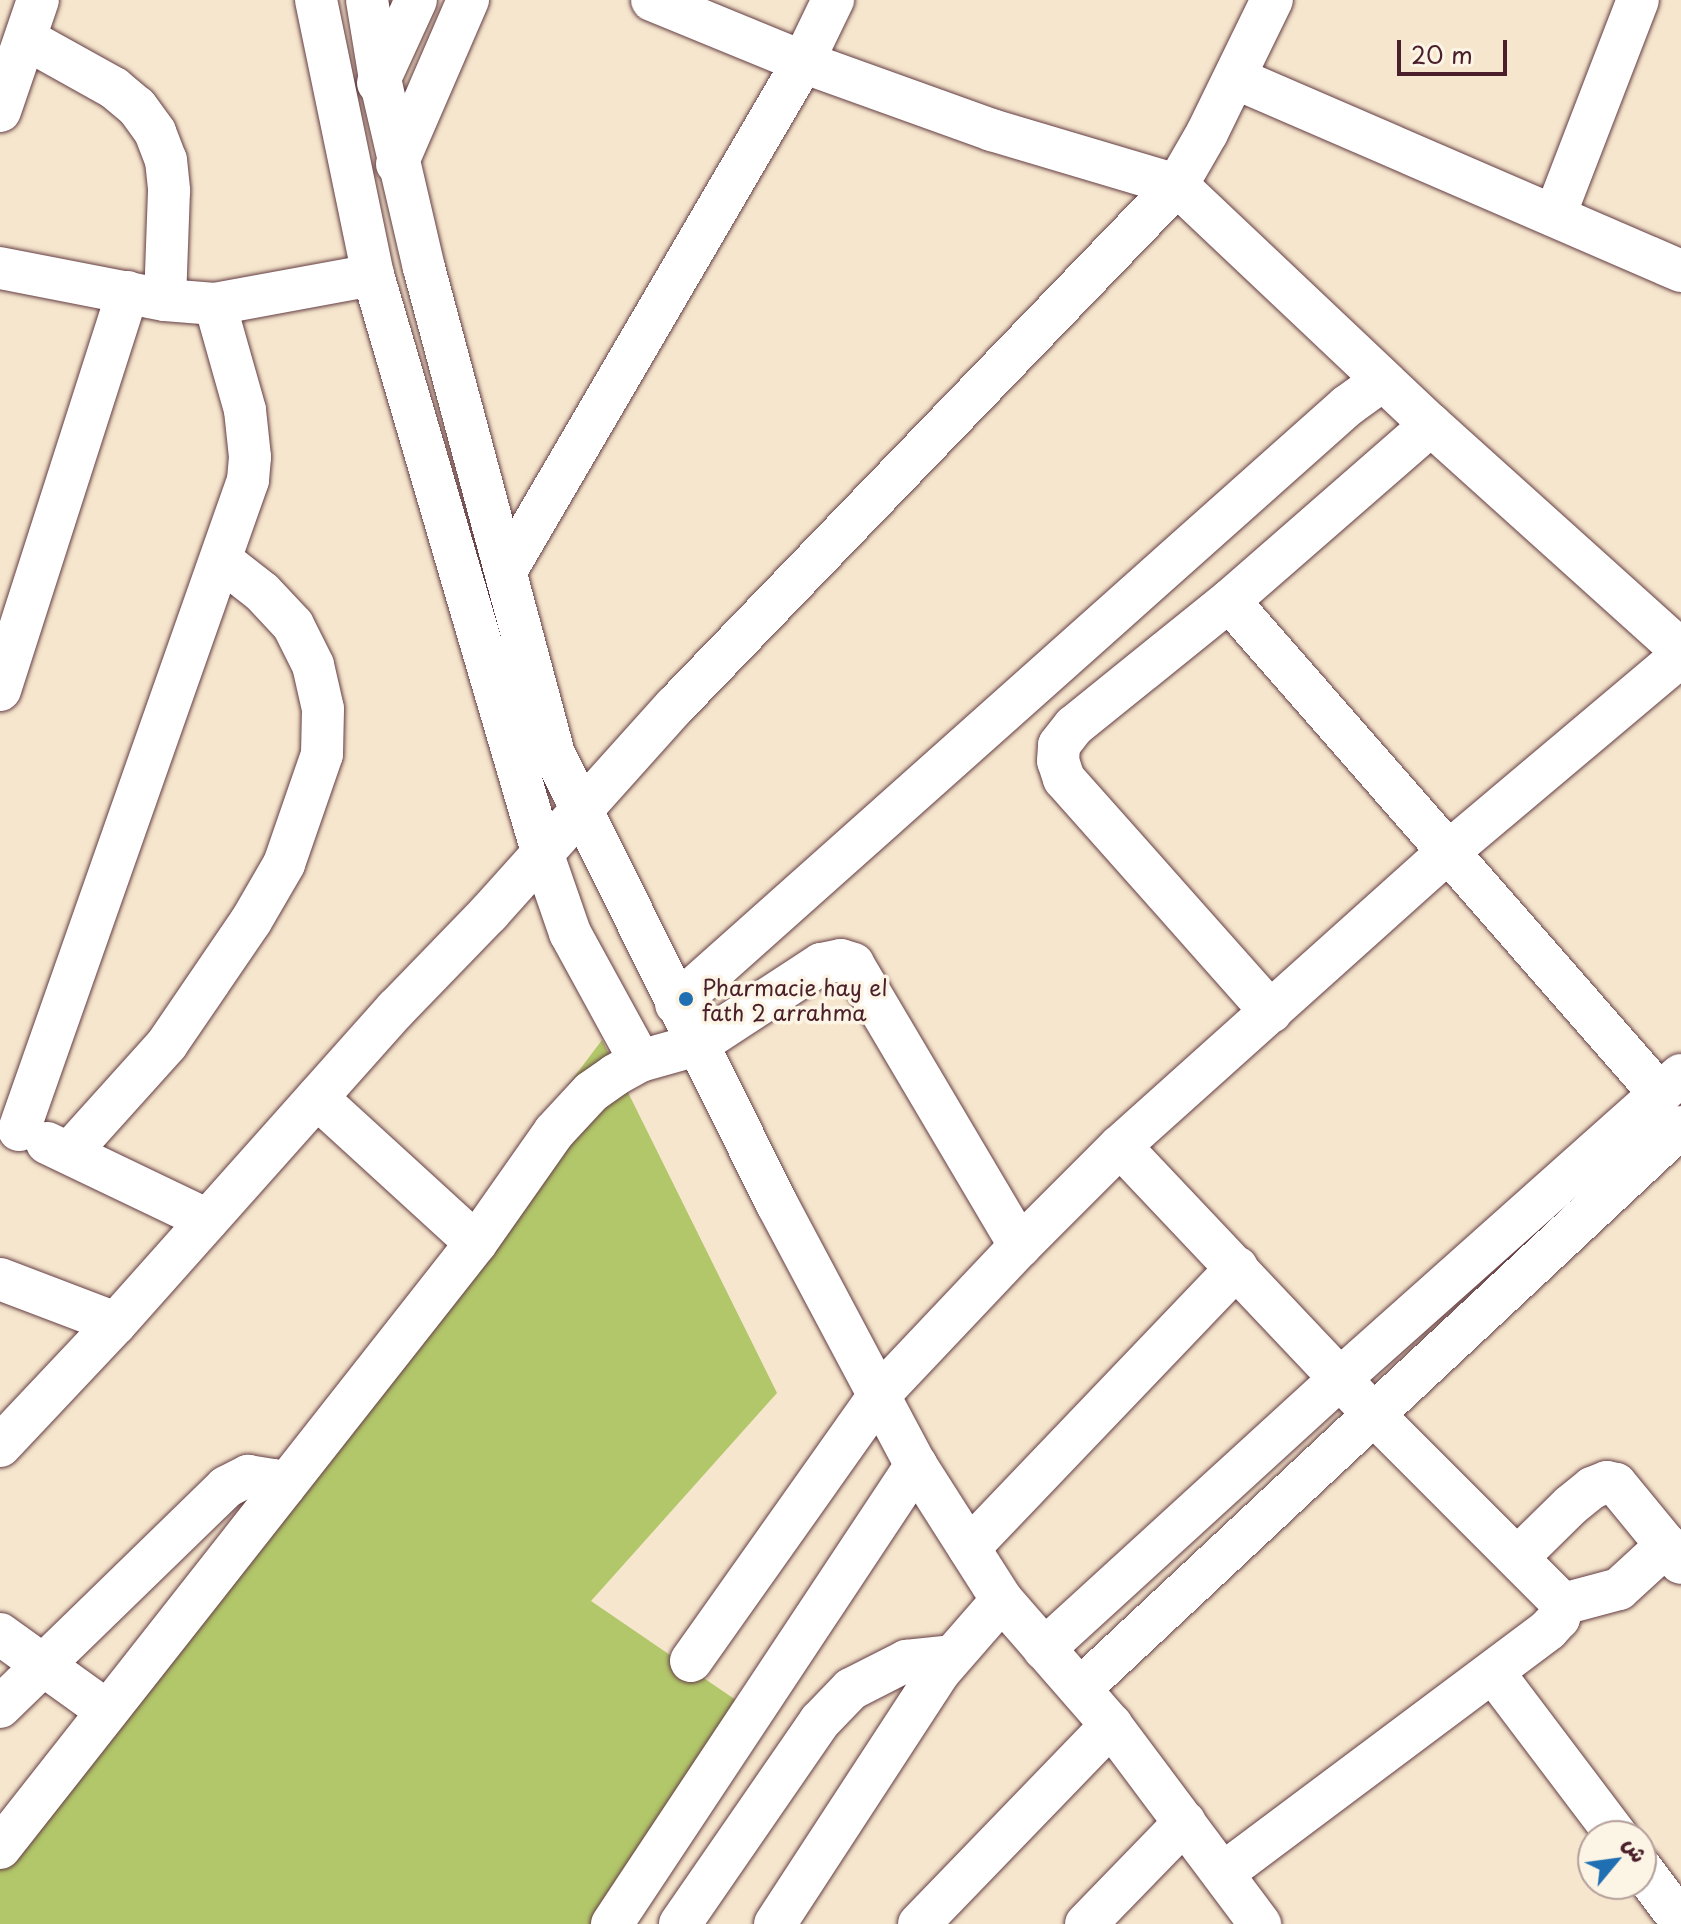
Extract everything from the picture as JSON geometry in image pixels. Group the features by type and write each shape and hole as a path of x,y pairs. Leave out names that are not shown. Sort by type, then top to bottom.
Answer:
{"street":[{"path":"0,111 38,0"},
{"path":"316,0 365,220 373,275 542,852 570,933 640,1061"},
{"path":"367,0 380,79 424,268 507,569 532,679 554,754 676,1004 916,1465 1002,1600 1111,1725 1260,1924"},
{"path":"346,145 416,0"},
{"path":"365,220 400,159 468,0"},
{"path":"652,0 803,62 992,130 1177,185 1431,425 1681,650"},
{"path":"507,569 803,62 833,0"},
{"path":"0,1446 116,1323 581,808 1177,185 1235,78 1272,0"},
{"path":"1555,215 1638,0"},
{"path":"0,690 146,296 169,191 166,160 155,132 137,107 114,88 26,39"},
{"path":"1235,78 1681,271"},
{"path":"0,268 146,296 215,304 373,275"},
{"path":"208,1220 10,1125 241,502 250,457 245,410 215,304"},
{"path":"676,1004 1347,406 1383,380"},
{"path":"1271,1012 1064,779 1058,761 1059,745 1074,726 1229,601 1431,425"},
{"path":"69,1153 167,1044 251,921 284,864 322,754 323,709 313,665 293,625 262,592 221,560"},
{"path":"1229,601 1447,853 1674,1099"},
{"path":"691,1661 879,1395 1020,1246 1120,1146 1447,853 1681,656"},
{"path":"0,1848 476,1243 572,1111 603,1083 640,1061 697,1045 821,964 841,960 853,964 1020,1246"},
{"path":"317,1098 476,1243"},
{"path":"1044,1649 1342,1377 1674,1099"},
{"path":"1080,1689 1374,1415 1674,1099"},
{"path":"1120,1146 1342,1377 1374,1415 1563,1604"},
{"path":"969,1548 1237,1268"},
{"path":"0,1279 116,1323"},
{"path":"612,1924 916,1465"},
{"path":"0,1707 226,1487 248,1476 273,1480 284,1487"},
{"path":"1518,1557 1571,1505 1592,1488 1607,1482 1616,1484 1674,1554 1619,1589 1563,1604"},
{"path":"775,1924 952,1656 1002,1600"},
{"path":"1223,1873 1548,1630 1559,1618 1563,1604"},
{"path":"0,1634 107,1711"},
{"path":"680,1924 820,1721 851,1689 906,1661 952,1656"},
{"path":"1493,1672 1605,1820"},
{"path":"919,1924 1111,1725"},
{"path":"1086,1924 1185,1822"},
{"path":"1657,1889 1681,1921"}],"green space":[{"path":"602,1040 777,1393 591,1601 765,1720 627,1924 0,1924 0,1839"}],"place":[{"name":"Pharmacie hay el fath 2 arrahma","path":"686,999"}]}
